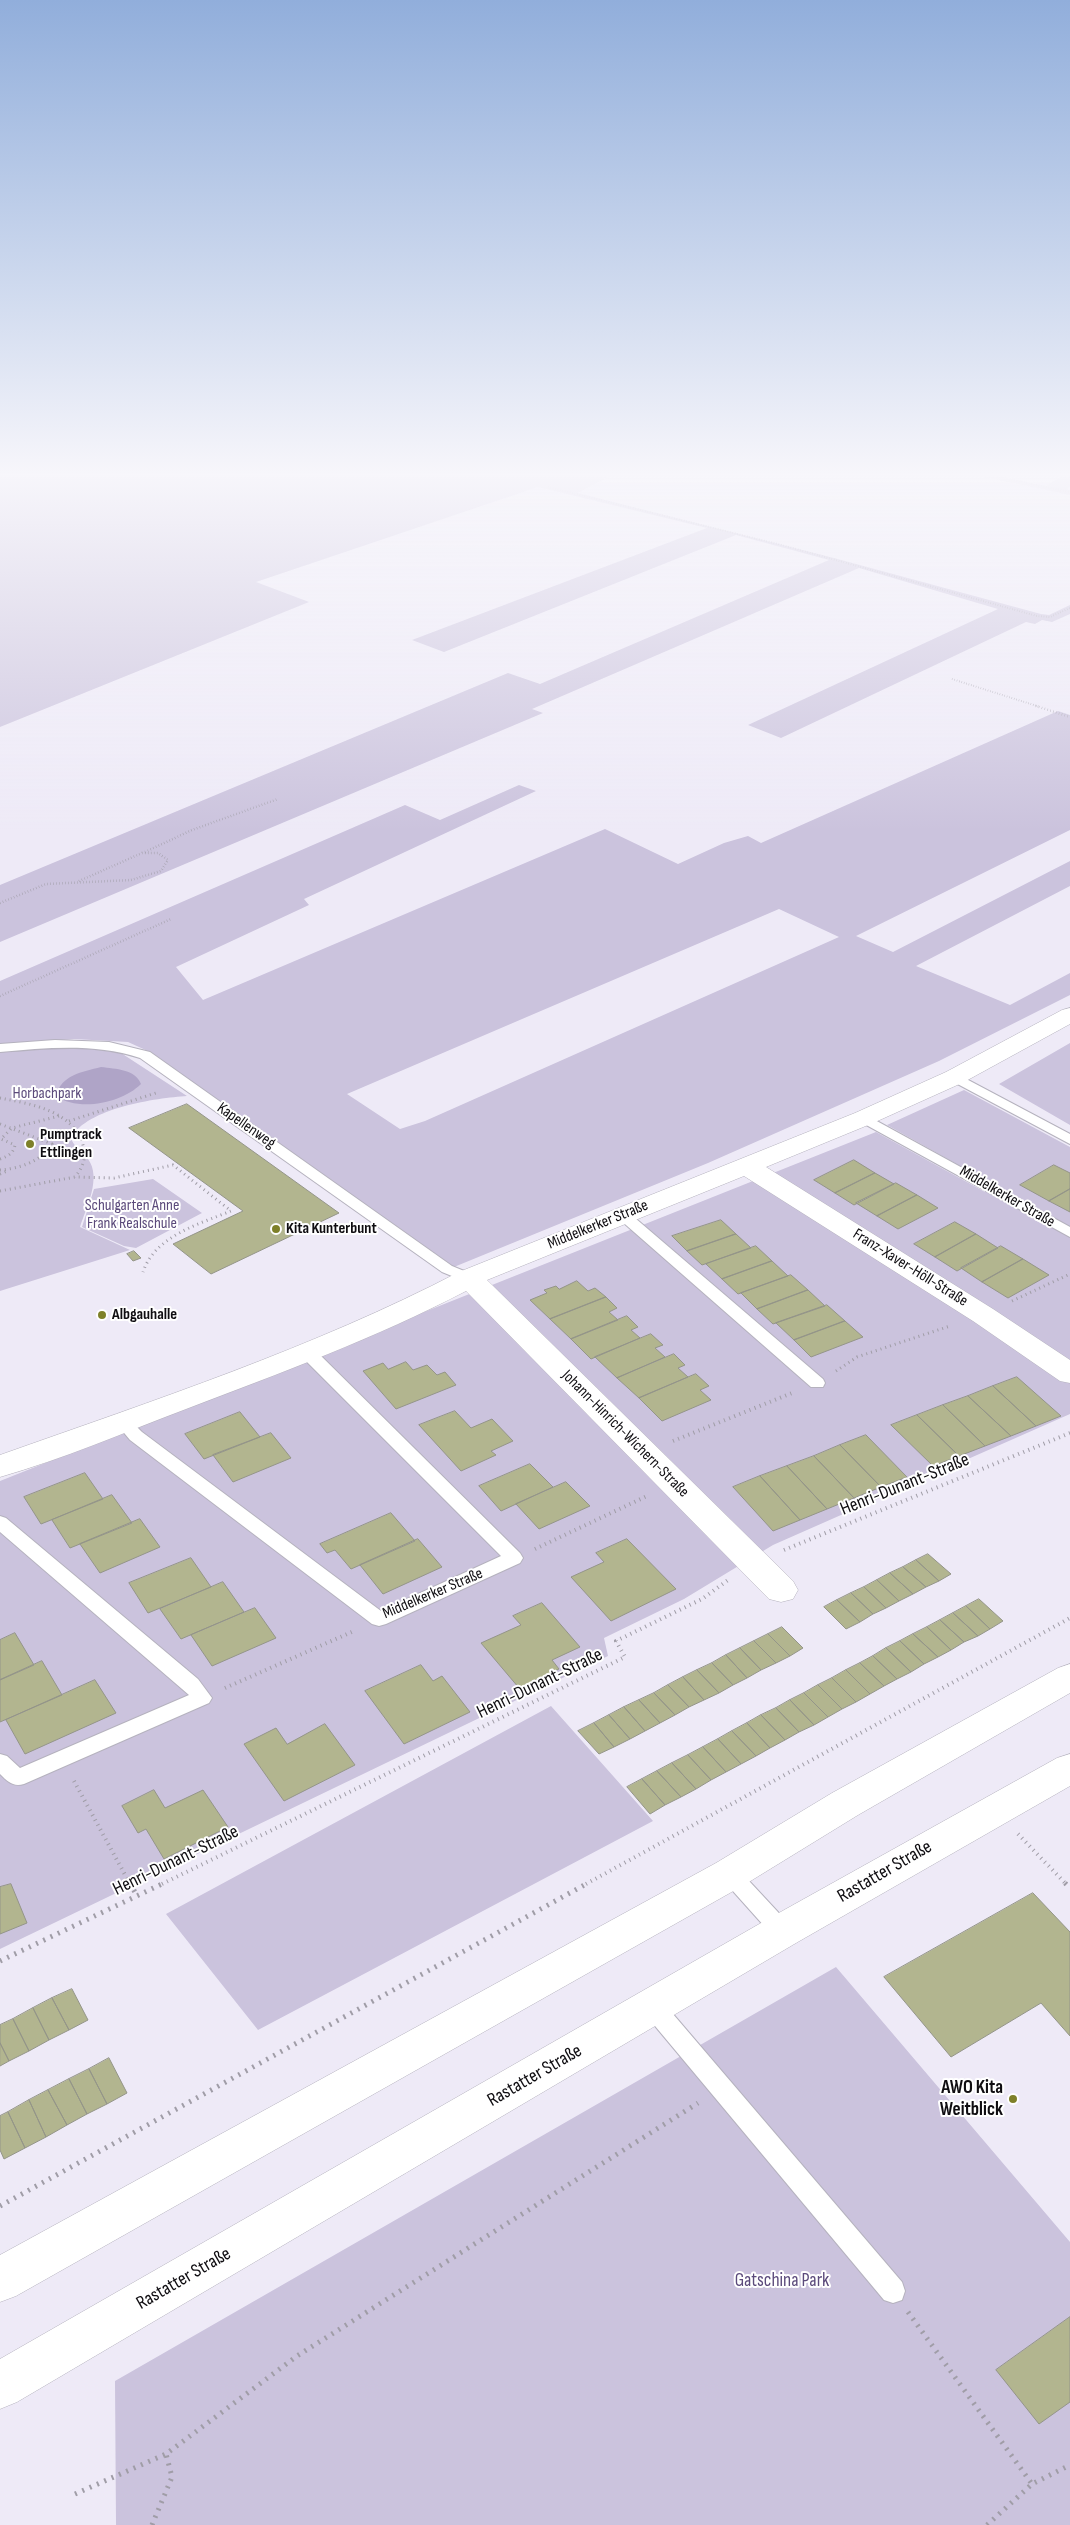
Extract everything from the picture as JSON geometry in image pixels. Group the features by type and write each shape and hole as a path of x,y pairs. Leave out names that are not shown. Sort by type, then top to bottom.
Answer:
{"street":[{"name":"Middelkerker Straße","path":"0,1466 123,1422 307,1352 431,1299 469,1278 623,1214 864,1118 955,1077 1070,1015"},
{"name":"Franz-Xaver-Höll-Straße","path":"747,1166 983,1315 1070,1374"},
{"name":"Johann-Hinrich-Wichern-Straße","path":"469,1278 780,1590"},
{"path":"0,2280 730,1874 845,1804 1070,1676"},
{"name":"Rastatter Straße","path":"0,2385 653,2007 782,1930 1070,1768"}],"lane":[{"name":"Kapellenweg","path":"0,1048 70,1042 123,1047 145,1055 447,1269 469,1278"},
{"path":"955,1077 1070,1140"},
{"name":"Middelkerker Straße","path":"864,1118 1070,1233"},
{"path":"623,1214 817,1383"},
{"path":"307,1352 514,1558"},
{"name":"Middelkerker Straße","path":"123,1422 136,1436 380,1619 514,1558"},
{"path":"0,1522 191,1684 202,1698 17,1778 0,1762"},
{"path":"730,1874 782,1930"},
{"path":"653,2007 723,2087 893,2291"}],"path":[{"path":"961,595 1037,616 1050,616 1070,608"},
{"path":"952,679 1070,717"},
{"path":"77,882 192,830 278,799"},
{"path":"0,903 46,884 131,880 161,871 168,860 158,853 142,853"},
{"path":"0,996 171,919"},
{"path":"69,1121 125,1102 188,1085"},
{"path":"0,1098 38,1106 69,1121 78,1134 84,1152 85,1163 75,1177"},
{"path":"0,1160 12,1154 14,1150 15,1145 3,1141 1,1138 12,1128 60,1116"},
{"path":"0,1124 52,1144 47,1153 17,1168 0,1172"},
{"path":"0,1191 75,1177 114,1178 173,1165 231,1211 162,1243 144,1264 143,1272"},
{"path":"644,1452 817,1383 857,1357 983,1315 1070,1274"},
{"name":"Henri-Dunant-Straße","path":"0,1961 625,1657 616,1641 702,1599 753,1562 1070,1433"},
{"path":"514,1558 675,1484"},
{"path":"0,2206 1070,1618"},
{"path":"202,1698 380,1619"},
{"path":"61,1758 137,1896"},
{"path":"995,1810 1070,1888"},
{"path":"75,2494 166,2454 297,2356 723,2087"},
{"path":"893,2291 1032,2484"},
{"path":"152,2525 172,2477 166,2454"},
{"path":"987,2525 1032,2484 1070,2465"}],"green space":[{"path":"0,595 290,595 309,602 0,727"},
{"path":"531,595 587,595 444,652 412,640"},
{"path":"748,595 797,595 532,709 543,713 0,942 0,885 508,673 540,684"},
{"path":"950,595 970,595 1049,615 1070,605 1070,614 1052,622 1042,620 1035,624 1026,622 781,738 748,725 998,609"},
{"path":"1058,711 1070,715 1070,830 856,936 893,952 1070,861 1070,886 916,966 1010,1005 1070,973 1070,995 939,1061 708,1163 454,1267 150,1052 128,1042 74,1039 0,1045 0,981 405,805 440,820 519,785 536,791 304,899 309,905 176,967 203,1000 605,829 678,864 724,843 748,836 761,843","holes":["779,909 839,937 425,1121 400,1129 347,1094"]},
{"path":"1070,1043 1070,1125 999,1084"},
{"name":"Horbachpark","path":"67,1047 118,1051 187,1096 158,1099 123,1106 92,1119 79,1128 71,1138 76,1147 88,1159 94,1175 89,1202 80,1227 130,1250 0,1291 0,1049"},
{"path":"964,1090 1070,1147 1070,1414 773,1545 684,1599 604,1638 608,1656 0,1949 0,1481 876,1132 985,1192 996,1186 887,1125"},
{"name":"Schulgarten Anne Frank Realschule","path":"153,1179 202,1213 136,1248 124,1246 82,1227 94,1189"},
{"path":"551,1706 653,1821 258,2030 166,1914"},
{"name":"Gatschina Park","path":"836,1967 1070,2242 1070,2525 116,2525 115,2381"}],"shaded area":[{"path":"101,1067 119,1069 130,1073 141,1084 123,1096 100,1103 76,1104 56,1096 62,1083 67,1079"}],"building":[{"path":"187,1104 339,1213 211,1274 173,1244 243,1211 129,1128"},
{"path":"854,1160 875,1173 835,1193 814,1180"},
{"path":"1054,1165 1070,1173 1070,1189 1049,1201 1020,1185"},
{"path":"875,1173 894,1184 854,1205 835,1193"},
{"path":"896,1183 917,1195 877,1216 856,1203"},
{"path":"1070,1189 1070,1212 1049,1201"},
{"path":"917,1195 938,1208 898,1229 877,1216"},
{"path":"721,1220 736,1234 687,1251 672,1236"},
{"path":"955,1222 976,1234 935,1257 914,1244"},
{"path":"736,1234 751,1248 702,1265 687,1251"},
{"path":"976,1234 998,1248 957,1271 935,1257"},
{"path":"756,1246 772,1261 722,1279 706,1264"},
{"path":"1001,1246 1023,1259 982,1282 961,1268"},
{"path":"134,1251 141,1258 133,1261 127,1254"},
{"path":"1023,1259 1049,1275 1008,1298 982,1282"},
{"path":"772,1261 788,1276 738,1294 722,1279"},
{"path":"791,1275 808,1290 757,1309 741,1293"},
{"path":"577,1281 588,1291 595,1288 606,1297 550,1319 530,1300 547,1293 544,1290 556,1286 559,1289"},
{"path":"808,1290 825,1306 773,1324 757,1309"},
{"path":"606,1297 617,1308 609,1312 618,1320 571,1339 550,1319"},
{"path":"827,1305 845,1321 794,1340 776,1323"},
{"path":"627,1316 638,1327 631,1330 640,1338 591,1359 571,1339"},
{"path":"845,1321 863,1337 811,1357 794,1340"},
{"path":"651,1334 663,1345 655,1348 665,1357 617,1378 595,1357"},
{"path":"674,1354 685,1365 678,1368 688,1377 639,1398 617,1378"},
{"path":"406,1362 413,1370 427,1365 437,1375 445,1372 456,1385 396,1409 363,1371 383,1363 388,1369"},
{"path":"696,1374 709,1386 700,1390 711,1400 662,1421 639,1398"},
{"path":"1017,1377 1061,1416 1036,1426 993,1386"},
{"path":"993,1386 1036,1426 1011,1436 968,1396"},
{"path":"968,1396 1011,1436 985,1446 943,1405"},
{"path":"943,1405 985,1446 959,1456 917,1415"},
{"path":"455,1411 471,1428 492,1419 513,1441 491,1451 496,1455 461,1471 419,1425"},
{"path":"240,1412 260,1437 204,1459 185,1434"},
{"path":"917,1415 959,1456 933,1466 891,1425"},
{"path":"271,1433 291,1458 233,1482 213,1455"},
{"path":"866,1435 907,1477 881,1487 840,1445"},
{"path":"840,1445 881,1487 854,1498 814,1456"},
{"path":"814,1456 854,1498 827,1509 787,1466"},
{"path":"530,1464 553,1487 501,1511 479,1486"},
{"path":"787,1466 827,1509 800,1520 760,1476"},
{"path":"85,1473 103,1499 41,1524 24,1497"},
{"path":"760,1476 800,1520 773,1531 733,1487"},
{"path":"566,1482 590,1506 539,1529 516,1504"},
{"path":"112,1495 132,1523 70,1548 52,1520"},
{"path":"391,1513 415,1541 351,1569 335,1550 327,1553 320,1544"},
{"path":"140,1519 160,1547 100,1573 80,1544"},
{"path":"418,1539 442,1567 383,1594 360,1565"},
{"path":"627,1539 676,1589 611,1621 571,1577 604,1562 596,1553"},
{"path":"928,1554 951,1574 939,1581 916,1560"},
{"path":"191,1558 211,1587 148,1613 129,1583"},
{"path":"916,1560 939,1581 926,1587 903,1567"},
{"path":"903,1567 926,1587 913,1594 890,1573"},
{"path":"890,1573 913,1594 899,1601 877,1580"},
{"path":"877,1580 899,1601 886,1608 864,1587"},
{"path":"223,1582 244,1612 181,1639 160,1609"},
{"path":"864,1587 886,1608 873,1614 851,1593"},
{"path":"851,1593 873,1614 860,1622 837,1600"},
{"path":"979,1599 1003,1621 990,1629 966,1606"},
{"path":"837,1600 860,1622 846,1629 824,1607"},
{"path":"542,1603 580,1647 552,1660 559,1669 519,1688 481,1643 521,1625 513,1616"},
{"path":"966,1606 990,1629 978,1636 953,1613"},
{"path":"255,1608 276,1638 212,1666 191,1635"},
{"path":"953,1613 978,1636 964,1642 940,1620"},
{"path":"940,1620 964,1642 951,1650 927,1627"},
{"path":"782,1627 803,1648 790,1656 768,1634"},
{"path":"927,1627 951,1650 938,1657 913,1634"},
{"path":"15,1633 34,1665 0,1680 0,1640"},
{"path":"768,1634 790,1656 776,1663 754,1641"},
{"path":"913,1634 938,1657 924,1664 900,1641"},
{"path":"754,1641 776,1663 761,1670 740,1648"},
{"path":"900,1641 924,1664 911,1672 886,1648"},
{"path":"740,1648 761,1670 747,1678 726,1655"},
{"path":"886,1648 911,1672 897,1679 873,1656"},
{"path":"726,1655 747,1678 733,1685 712,1663"},
{"path":"873,1656 897,1679 884,1686 860,1663"},
{"path":"42,1661 62,1695 0,1722 0,1680"},
{"path":"712,1663 733,1685 719,1693 697,1670"},
{"path":"860,1663 884,1686 870,1694 846,1670"},
{"path":"421,1665 433,1681 442,1676 470,1712 404,1744 365,1691"},
{"path":"697,1670 719,1693 704,1700 683,1677"},
{"path":"846,1670 870,1694 856,1702 832,1678"},
{"path":"683,1677 704,1700 689,1707 668,1685"},
{"path":"832,1678 856,1702 842,1709 818,1685"},
{"path":"95,1680 116,1713 25,1754 6,1720"},
{"path":"668,1685 689,1707 675,1715 654,1693"},
{"path":"818,1685 842,1709 828,1717 804,1693"},
{"path":"654,1693 675,1715 660,1723 639,1700"},
{"path":"804,1693 828,1717 814,1725 790,1700"},
{"path":"639,1700 660,1723 645,1731 624,1707"},
{"path":"790,1700 814,1725 799,1732 776,1708"},
{"path":"624,1707 645,1731 630,1739 609,1715"},
{"path":"776,1708 799,1732 785,1740 761,1715"},
{"path":"609,1715 630,1739 614,1747 594,1723"},
{"path":"761,1715 785,1740 770,1748 747,1723"},
{"path":"594,1723 614,1747 599,1754 578,1731"},
{"path":"747,1723 770,1748 756,1756 732,1731"},
{"path":"325,1724 355,1765 284,1801 244,1744 276,1728 287,1744"},
{"path":"732,1731 756,1756 741,1764 718,1739"},
{"path":"718,1739 741,1764 726,1772 703,1747"},
{"path":"703,1747 726,1772 711,1780 688,1755"},
{"path":"688,1755 711,1780 696,1789 672,1763"},
{"path":"672,1763 696,1789 681,1797 657,1771"},
{"path":"657,1771 681,1797 665,1805 642,1779"},
{"path":"642,1779 665,1805 650,1814 627,1787"},
{"path":"154,1790 165,1808 203,1790 228,1827 164,1859 146,1829 138,1833 122,1806"},
{"path":"11,1884 27,1923 0,1934 0,1887"},
{"path":"1033,1893 1070,1932 1070,2036 1041,2003 951,2057 884,1977"},
{"path":"72,1989 88,2020 69,2030 52,1998"},
{"path":"52,1998 69,2030 49,2040 33,2008"},
{"path":"33,2008 49,2040 29,2051 13,2019"},
{"path":"13,2019 29,2051 9,2061 0,2043 0,2025"},
{"path":"0,2043 9,2061 0,2066"},
{"path":"109,2058 127,2093 107,2104 89,2069"},
{"path":"89,2069 107,2104 87,2114 69,2079"},
{"path":"69,2079 87,2114 67,2125 48,2090"},
{"path":"48,2090 67,2125 46,2137 29,2100"},
{"path":"29,2100 46,2137 25,2148 8,2112"},
{"path":"8,2112 25,2148 4,2159 0,2150 0,2116"},
{"path":"1070,2317 1070,2402 1039,2424 996,2370"}],"place":[{"name":"Pumptrack Ettlingen","path":"30,1144"},
{"name":"Kita Kunterbunt","path":"276,1229"},
{"name":"Albgauhalle","path":"102,1315"},
{"name":"AWO Kita Weitblick","path":"1013,2099"}]}
